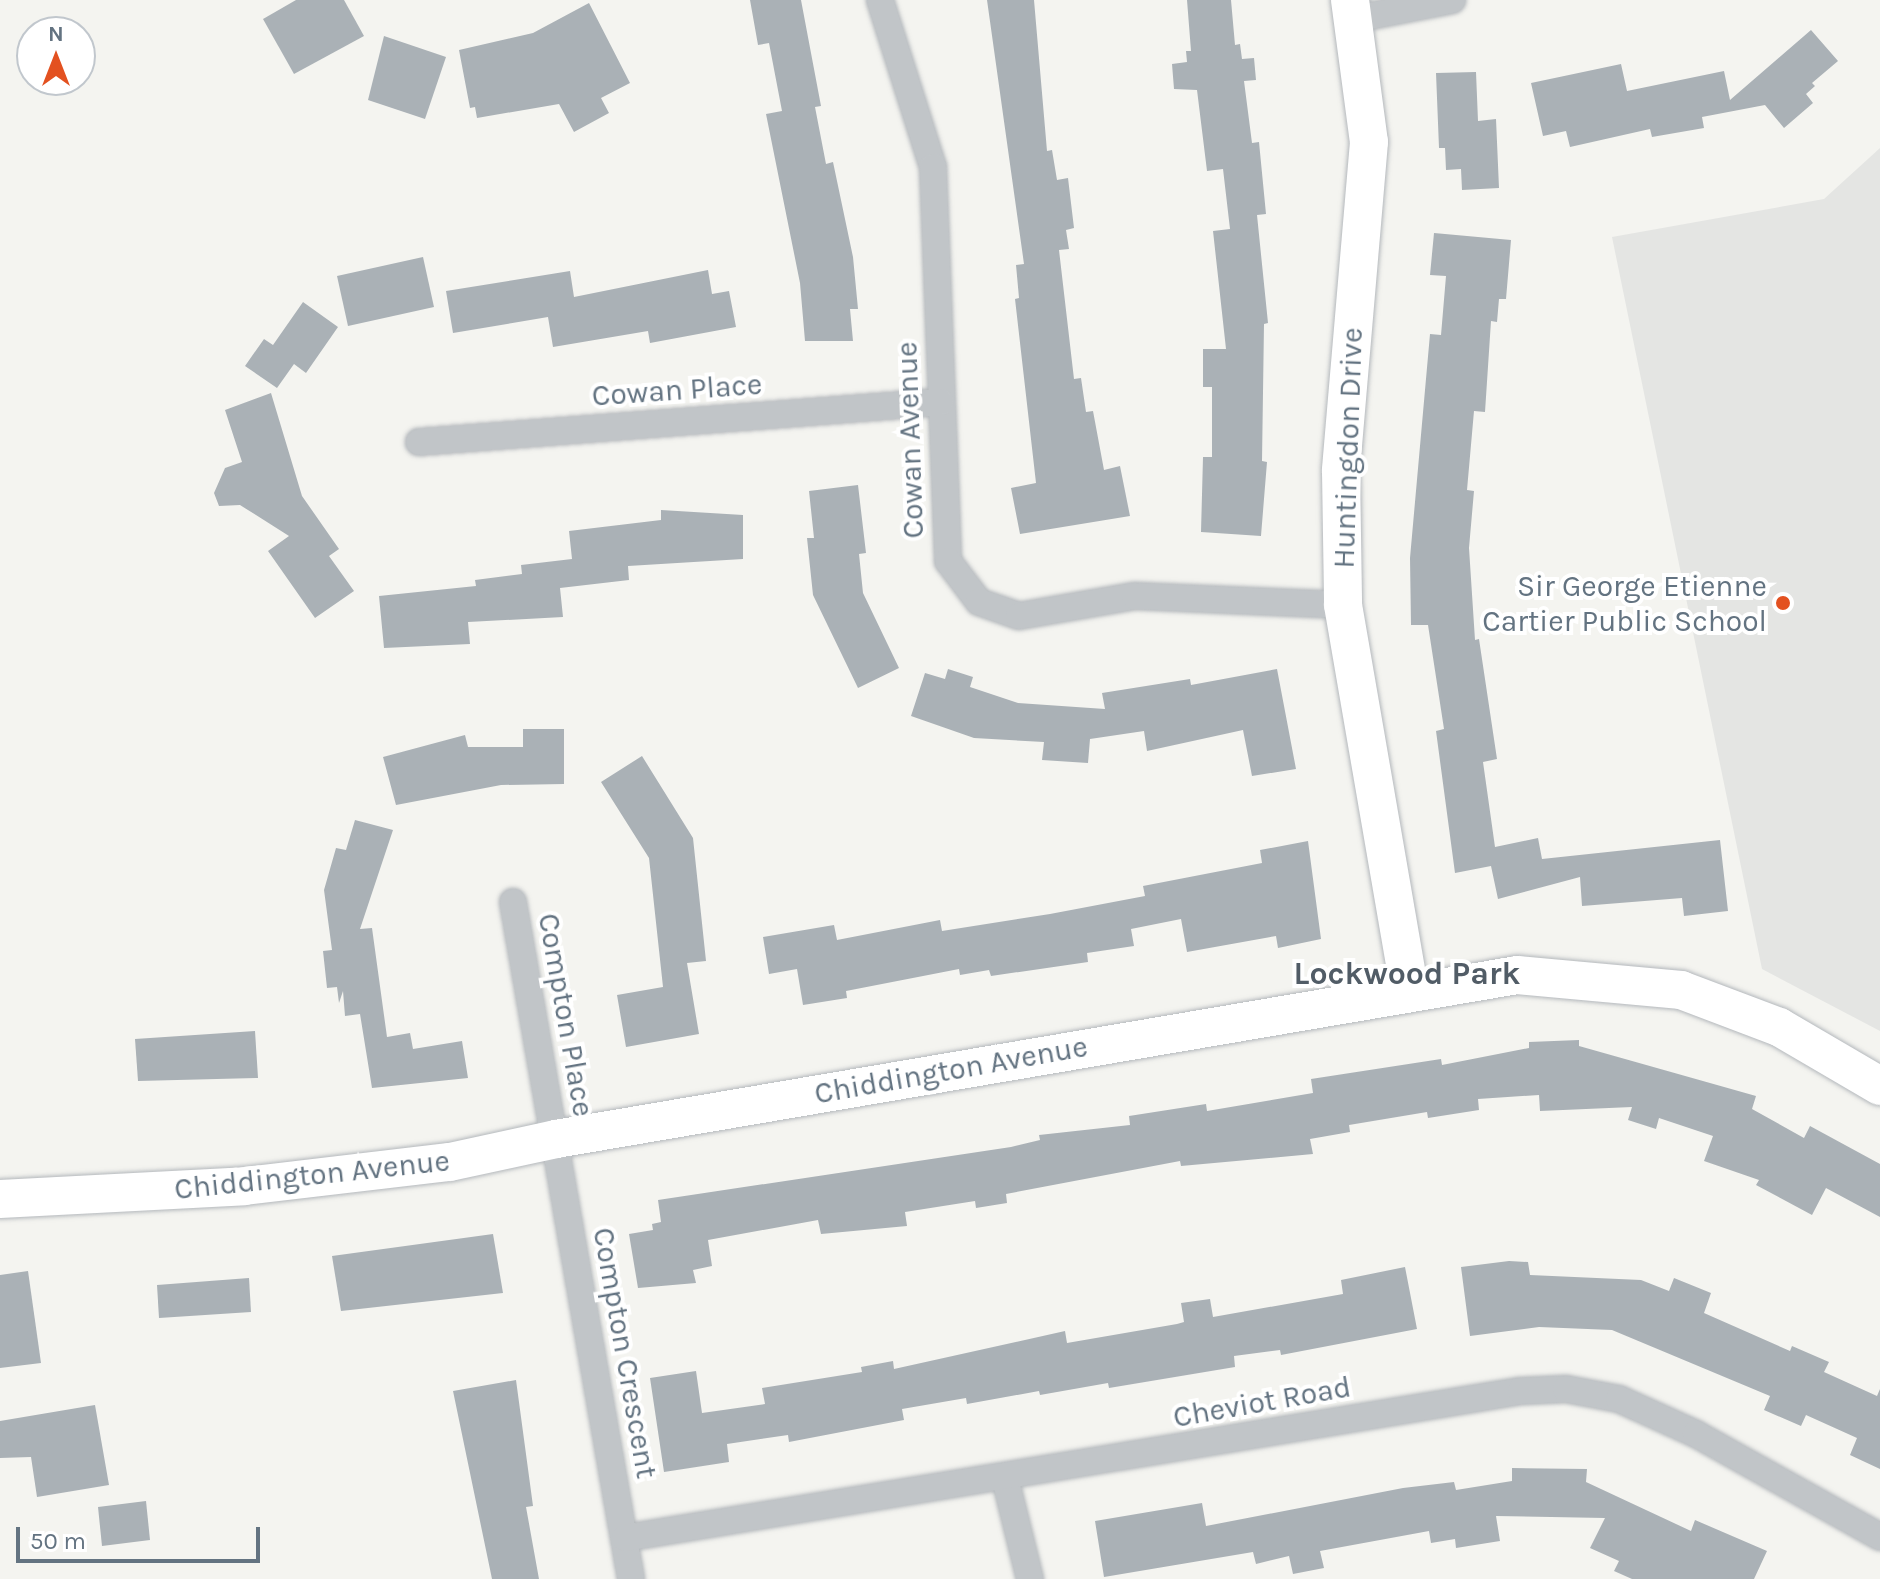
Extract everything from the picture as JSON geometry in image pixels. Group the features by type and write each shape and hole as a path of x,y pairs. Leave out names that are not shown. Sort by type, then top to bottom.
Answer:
{"street":[{"name":"Cowan Avenue","path":"880,0 933,167 948,561 979,602 1019,616 1135,596 1343,605"},
{"path":"1352,10 1452,0"},
{"name":"Huntingdon Drive","path":"1352,10 1369,142 1341,471 1343,605 1409,989"},
{"name":"Cowan Place","path":"419,442 940,402"},
{"name":"Compton Place","path":"513,902 556,1139"},
{"name":"Chiddington Avenue","path":"0,1199 245,1186 450,1162 556,1139 1409,989 1517,975 1681,990 1779,1027 1880,1086"},
{"name":"Compton Crescent","path":"556,1139 631,1579"},
{"name":"Cheviot Road","path":"625,1538 1521,1391 1566,1389 1619,1399 1696,1434 1880,1537"},
{"path":"1005,1478 1030,1579"}],"shaded area":[{"name":"Sir George Etienne Cartier Public School","path":"1880,148 1880,1031 1762,969 1612,237 1824,199"}],"building":[{"path":"296,0 344,0 364,36 294,74 263,19"},
{"path":"750,0 801,0 821,106 815,107 826,164 833,162 853,257 858,309 850,309 853,341 805,341 800,283 766,114 782,111 769,43 758,45"},
{"path":"987,0 1034,0 1047,151 1052,150 1057,180 1068,178 1074,228 1066,230 1069,249 1059,250 1074,379 1081,378 1086,412 1093,411 1104,470 1120,466 1130,516 1020,534 1011,488 1036,483 1015,299 1019,298 1016,265 1024,264"},
{"path":"1187,0 1231,0 1235,45 1240,44 1242,59 1254,58 1256,80 1244,81 1252,143 1259,142 1266,214 1257,215 1268,323 1264,324 1262,461 1267,462 1261,536 1201,532 1203,457 1212,457 1212,387 1203,387 1203,349 1226,349 1213,231 1230,229 1223,169 1207,171 1197,90 1174,89 1172,64 1187,62 1186,51 1191,51"},
{"path":"589,3 630,83 601,98 609,113 574,132 559,104 477,118 475,107 470,108 459,50 533,33"},
{"path":"1811,30 1838,61 1812,83 1815,86 1806,94 1813,103 1784,128 1765,105 1702,117 1704,128 1652,137 1650,129 1570,147 1566,131 1543,136 1531,83 1621,64 1627,91 1724,71 1730,100"},
{"path":"384,36 446,57 425,119 368,100"},
{"path":"1476,72 1478,121 1496,119 1499,188 1462,190 1461,169 1446,170 1445,148 1439,148 1436,73"},
{"path":"1434,233 1511,240 1506,299 1499,299 1497,322 1491,321 1485,412 1474,411 1467,490 1474,491 1469,548 1475,640 1479,639 1497,759 1483,762 1495,847 1538,838 1542,859 1720,840 1728,911 1684,916 1682,898 1582,906 1580,877 1498,899 1491,866 1455,873 1436,731 1444,729 1428,625 1411,625 1410,558 1430,334 1441,335 1446,276 1430,275"},
{"path":"423,257 434,307 348,326 337,276"},
{"path":"708,270 712,294 729,291 736,327 650,343 648,331 553,347 548,317 453,333 446,291 570,271 574,297"},
{"path":"303,302 338,327 306,373 294,364 277,388 245,366 264,339 273,345"},
{"path":"271,393 302,496 339,549 329,556 354,591 315,618 268,551 289,536 240,505 219,506 214,493 225,468 242,462 225,410"},
{"path":"858,485 866,553 859,554 863,593 899,668 858,688 813,595 807,538 814,538 809,491"},
{"path":"661,510 743,515 743,559 628,566 629,580 560,588 563,617 468,622 470,644 384,648 379,596 476,586 475,580 522,574 521,565 572,559 569,531 661,520"},
{"path":"948,669 973,677 970,687 1018,703 1105,709 1102,693 1190,679 1191,685 1277,669 1296,769 1252,776 1243,730 1147,751 1144,731 1090,739 1088,763 1042,760 1044,742 974,738 911,716 925,673 945,679"},
{"path":"523,729 564,729 564,784 501,785 396,805 383,757 465,735 468,747 523,747"},
{"path":"642,756 693,838 706,961 687,963 699,1034 626,1047 617,995 663,987 649,858 601,782"},
{"path":"355,820 393,830 360,929 372,928 387,1037 410,1033 413,1049 462,1041 468,1078 372,1088 360,1014 345,1016 343,991 339,1003 337,987 327,988 323,951 332,950 324,890 336,848 346,850"},
{"path":"1308,841 1321,939 1278,948 1276,936 1187,952 1181,919 1131,929 1134,946 1087,953 1088,962 991,976 989,970 960,975 959,969 846,991 847,998 803,1005 797,969 769,974 763,937 834,925 837,940 940,920 942,931 1050,914 1145,896 1143,886 1262,863 1260,850"},
{"path":"255,1031 258,1078 138,1081 135,1039"},
{"path":"1579,1040 1579,1046 1756,1096 1752,1109 1804,1138 1810,1126 1880,1164 1880,1217 1826,1188 1812,1215 1756,1185 1759,1180 1704,1161 1713,1136 1659,1118 1656,1129 1628,1120 1632,1107 1540,1111 1539,1095 1478,1099 1479,1110 1428,1118 1427,1112 1349,1125 1350,1132 1310,1139 1313,1154 1181,1166 1180,1161 1006,1194 1007,1203 976,1208 975,1201 905,1212 907,1226 821,1234 818,1220 708,1240 712,1266 693,1270 696,1283 638,1288 629,1234 653,1230 652,1224 661,1222 658,1200 1011,1147 1040,1140 1039,1135 1130,1125 1129,1116 1206,1104 1207,1111 1313,1093 1311,1079 1441,1059 1442,1065 1529,1048 1529,1042"},
{"path":"493,1234 503,1293 341,1311 332,1256"},
{"path":"1509,1261 1528,1262 1530,1275 1641,1280 1669,1291 1674,1278 1711,1293 1704,1313 1790,1351 1792,1346 1829,1362 1824,1372 1877,1396 1880,1389 1880,1469 1850,1455 1857,1438 1806,1415 1801,1426 1764,1410 1770,1396 1612,1330 1539,1327 1470,1336 1461,1267"},
{"path":"1405,1267 1417,1329 1281,1355 1280,1350 1234,1356 1235,1367 1109,1388 1108,1383 1040,1395 1039,1391 967,1404 966,1398 902,1409 904,1420 789,1442 788,1435 727,1444 729,1462 664,1472 650,1378 696,1371 702,1413 765,1404 762,1388 862,1372 861,1367 893,1361 894,1369 1065,1331 1067,1343 1177,1324 1184,1322 1181,1303 1210,1299 1213,1317 1343,1294 1341,1280"},
{"path":"28,1271 41,1363 0,1368 0,1275"},
{"path":"249,1278 251,1312 159,1318 157,1285"},
{"path":"516,1380 533,1506 526,1507 539,1579 492,1579 453,1391"},
{"path":"95,1405 109,1485 37,1497 31,1457 0,1458 0,1421"},
{"path":"1512,1468 1587,1469 1586,1482 1691,1531 1695,1520 1767,1551 1754,1579 1632,1579 1614,1571 1619,1561 1590,1548 1605,1518 1496,1516 1500,1541 1456,1548 1455,1539 1431,1543 1429,1531 1320,1551 1324,1568 1293,1574 1289,1556 1256,1564 1253,1552 1104,1577 1095,1521 1202,1503 1206,1526 1403,1488 1454,1482 1456,1490 1512,1481"},
{"path":"146,1501 150,1540 102,1546 98,1507"}],"place":[{"name":"Sir George Etienne Cartier Public School","path":"1783,603"}],"district":[{"name":"Lockwood Park","path":"1407,974"}]}
